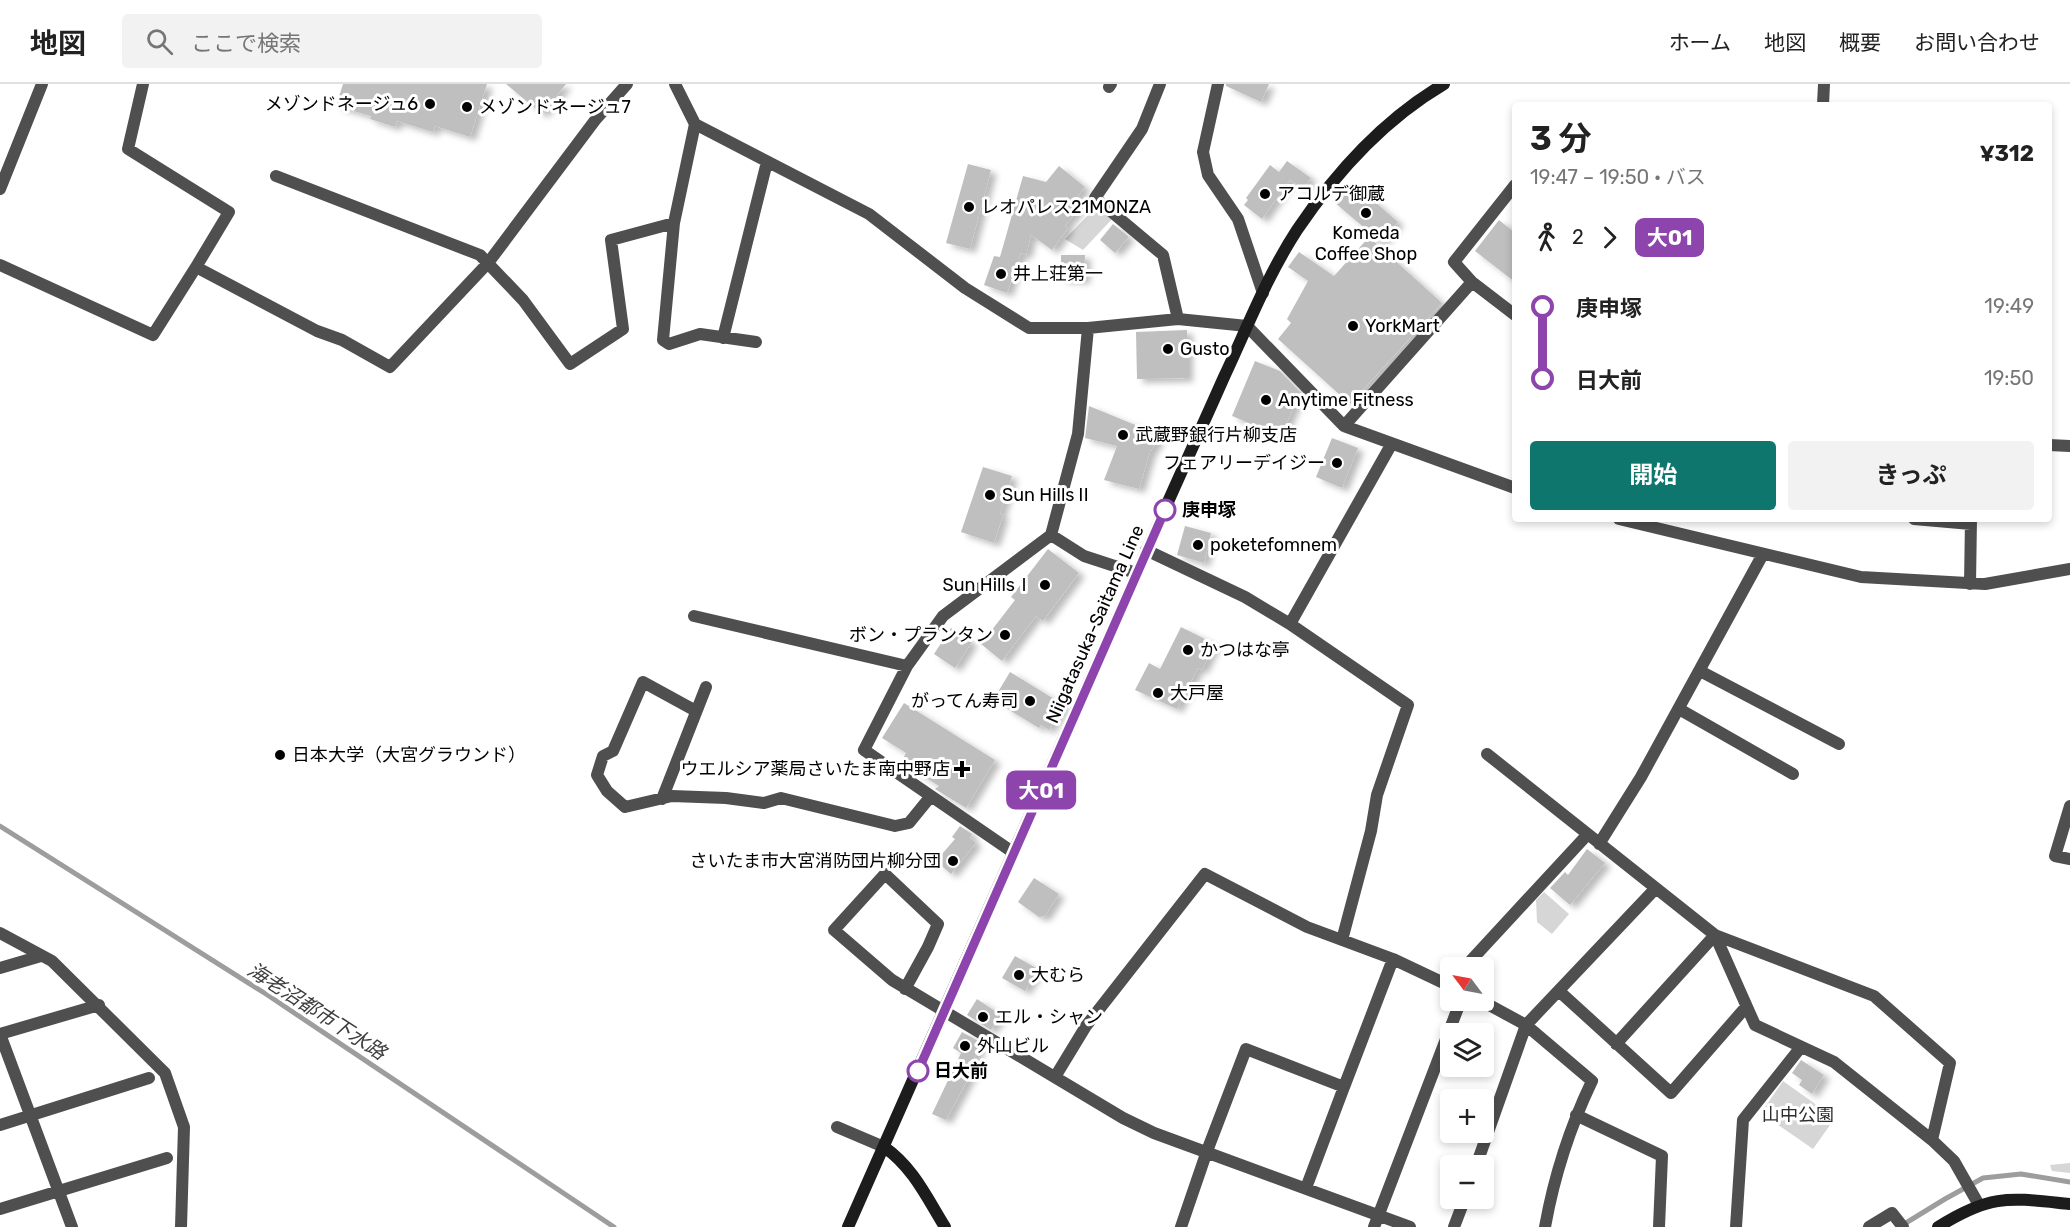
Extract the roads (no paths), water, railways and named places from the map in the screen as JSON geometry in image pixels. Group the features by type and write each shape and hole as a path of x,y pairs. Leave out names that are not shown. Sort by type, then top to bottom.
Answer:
{"main road":[{"name":"Niigatasuka-Saitama Line","path":"848,1227 1146,550 1263,293 1297,231 1352,158 1382,128 1420,98 1444,84"},
{"path":"884,1147 909,1168 945,1227"},
{"path":"1938,1227 1962,1212 1998,1200 2014,1199 2070,1204"}],"street":[{"path":"0,189 42,84"},
{"path":"0,265 153,335 229,212 128,149 143,84"},
{"path":"196,267 317,331 342,340 390,367 488,263 596,119 627,84"},
{"path":"675,84 695,124 869,214 965,288 1029,328 1088,328 1178,319 1247,326 1344,426 1391,445 1512,487"},
{"path":"1160,84 1142,129 1095,198 1163,255 1178,319"},
{"path":"1218,84 1203,152 1208,175 1238,219 1263,293"},
{"path":"1823,102 1824,84"},
{"path":"695,124 674,223 663,340 669,344 700,334 756,342"},
{"path":"723,338 767,162"},
{"path":"276,176 480,255 523,300 570,364 623,330 611,240 674,223"},
{"path":"1512,189 1454,262 1472,282 1512,313"},
{"path":"1344,426 1472,282"},
{"path":"1014,853 864,750 908,666 944,616 1051,535 1078,434 1088,328"},
{"path":"1290,624 1391,445"},
{"path":"2052,445 2070,446"},
{"path":"1643,522 1763,554 1862,577 1985,584 2070,569"},
{"path":"1970,584 1971,522"},
{"path":"1051,535 1084,556 1136,573"},
{"path":"1146,550 1245,597 1290,624 1408,705 1377,795 1371,831 1342,940"},
{"path":"1599,844 1641,777 1763,554"},
{"path":"694,616 908,666"},
{"path":"1700,671 1839,744"},
{"path":"696,711 643,682 613,751 603,756 597,776 607,791 625,807 672,796 764,802 781,798 895,826 909,823 931,796"},
{"path":"662,799 705,687"},
{"path":"1679,709 1793,774"},
{"path":"1487,754 1715,935 1874,996 1950,1063 1932,1140"},
{"path":"2070,806 2055,856 2070,859"},
{"path":"1474,957 1587,835"},
{"path":"905,988 928,948 938,924 885,874 834,930 892,980 905,988 944,1012 1123,1118 1154,1133 1410,1227"},
{"path":"1054,1077 1086,1026 1205,874 1307,927 1393,959 1440,980"},
{"path":"1480,1155 1526,1025 1560,992 1656,888"},
{"path":"0,933 52,961 99,1005 165,1073 184,1126 181,1227"},
{"path":"1715,935 1755,1025 1834,1062 1932,1140 1954,1161 1978,1205"},
{"path":"1616,1044 1715,935"},
{"path":"0,968 40,956"},
{"path":"1306,1188 1393,959"},
{"path":"1560,992 1671,1093 1746,1007"},
{"path":"72,1227 0,1034 99,1005"},
{"path":"1494,1008 1526,1025 1592,1081 1576,1115 1551,1196 1545,1227"},
{"path":"1374,1227 1457,1011"},
{"path":"1736,1227 1743,1120 1801,1047"},
{"path":"1181,1227 1206,1151 1246,1049 1344,1087"},
{"path":"0,1125 149,1078"},
{"path":"1576,1115 1662,1156 1659,1227"},
{"path":"837,1128 884,1147"},
{"path":"0,1209 167,1158"},
{"path":"1454,1227 1460,1209"},
{"path":"1869,1227 1892,1213 1903,1227"}],"waterway":[{"name":"海老沼都市下水路","path":"0,826 266,994 614,1227"},
{"name":"海老沼都市下水路","path":"1901,1226 1983,1178 2021,1174 2070,1182"}],"place":[{"name":"メゾンドネージュ6","path":"430,104"},
{"name":"メゾンドネージュ7","path":"467,107"},
{"name":"アコルデ御蔵","path":"1265,194"},
{"name":"レオパレス21MONZA","path":"969,207"},
{"name":"Komeda Coffee Shop","path":"1366,213"},
{"name":"井上荘第一","path":"1001,274"},
{"name":"YorkMart","path":"1353,326"},
{"name":"Gusto","path":"1168,349"},
{"name":"Anytime Fitness","path":"1266,400"},
{"name":"武蔵野銀行片柳支店","path":"1123,435"},
{"name":"フェアリーデイジー","path":"1337,463"},
{"name":"Sun HillsⅡ","path":"990,495"},
{"name":"庚申塚","path":"1165,510"},
{"name":"poketefomnem","path":"1198,545"},
{"name":"Sun HillsⅠ","path":"1045,585"},
{"name":"ボン・プランタン","path":"1005,635"},
{"name":"かつはな亭","path":"1188,650"},
{"name":"大戸屋","path":"1158,693"},
{"name":"がってん寿司","path":"1030,701"},
{"name":"日本大学（大宮グラウンド）","path":"280,755"},
{"name":"ウエルシア薬局さいたま南中野店","path":"962,769"},
{"name":"さいたま市大宮消防団片柳分団","path":"953,861"},
{"name":"大むら","path":"1019,975"},
{"name":"エル・シャン","path":"983,1017"},
{"name":"外山ビル","path":"965,1046"},
{"name":"日大前","path":"918,1071"}],"park label":[{"name":"山中公園","path":"1798,1115"}]}
